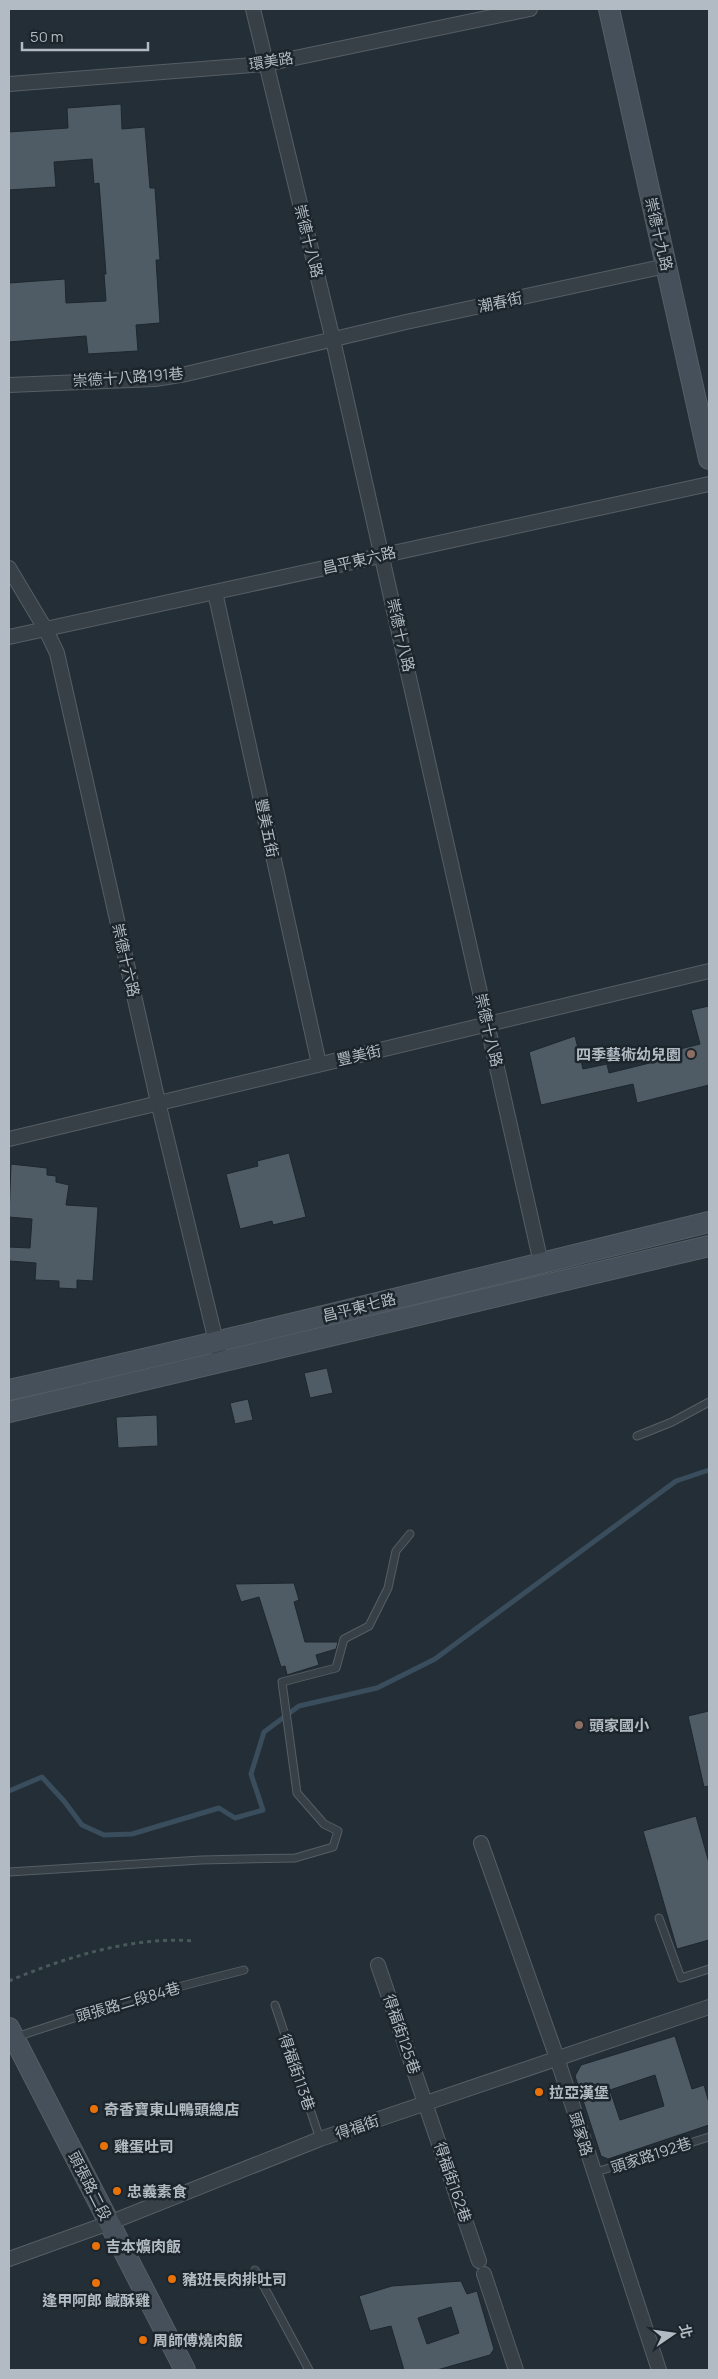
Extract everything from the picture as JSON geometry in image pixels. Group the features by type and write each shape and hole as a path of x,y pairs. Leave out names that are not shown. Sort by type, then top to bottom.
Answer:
{"street":[{"name":"崇德十八路","path":"254,9 334,340 541,1264"},
{"name":"環美路","path":"9,84 266,64 530,9"},
{"name":"崇德十九路","path":"609,9 709,459"},
{"name":"潮春街","path":"334,340 666,266"},
{"name":"崇德十八路191巷","path":"9,385 155,379 186,374 334,340"},
{"name":"昌平東六路","path":"9,637 709,484"},
{"name":"崇德十六路","path":"9,568 46,630 57,653 158,1102 219,1352"},
{"name":"豐美五街","path":"216,592 319,1064"},
{"name":"豐美街","path":"9,1139 709,971"},
{"name":"昌平東七路","path":"9,1412 219,1352 397,1297 541,1264 709,1222"},
{"name":"昌平東七路","path":"9,1390 219,1352 709,1246"},
{"name":"頭家路","path":"481,1843 557,2058 593,2174 659,2370"},
{"name":"得福街125巷","path":"378,1965 426,2102"},
{"name":"得福街","path":"9,2260 109,2223 320,2139 709,2007"},
{"name":"頭張路二段","path":"10,2035 185,2370"},
{"name":"得福街162巷","path":"426,2102 516,2370"}],"lane":[{"path":"637,1436 672,1422 709,1402"},
{"path":"9,1872 191,1860 295,1858 333,1847 338,1831 324,1824 297,1793 282,1682 336,1668 344,1639 369,1626 388,1588 396,1551 410,1534"},
{"path":"659,1918 681,1978 709,1968"},
{"name":"頭張路二段84巷","path":"10,2035 135,1998 244,1970"},
{"name":"得福街113巷","path":"275,2005 320,2139"},
{"name":"頭家路192巷","path":"593,2174 709,2137"},
{"path":"255,2270 309,2370"}],"path":[{"path":"9,1981 42,1967 108,1949 170,1939 195,1941"}],"building":[{"path":"121,104 122,129 145,127 150,188 155,188 160,260 156,260 160,323 136,325 138,351 88,354 86,336 9,342 9,283 65,279 66,303 106,301 104,274 106,274 99,183 94,184 92,159 54,162 56,187 9,190 9,132 68,128 67,108"},
{"path":"709,1006 709,1085 637,1103 633,1084 541,1105 529,1052 575,1036 583,1069 607,1064 609,1073 674,1057 672,1051 700,1044 691,1010"},
{"path":"289,1153 306,1217 273,1225 272,1221 240,1229 226,1174 258,1166 257,1161"},
{"path":"11,1164 47,1168 47,1175 56,1176 56,1182 69,1185 66,1205 98,1207 93,1281 77,1280 77,1289 59,1288 59,1281 35,1280 36,1263 9,1261 9,1247 30,1248 32,1219 9,1217"},
{"path":"327,1368 333,1393 310,1398 304,1373"},
{"path":"248,1399 253,1420 235,1424 230,1403"},
{"path":"157,1415 158,1446 118,1448 116,1417"},
{"path":"294,1583 299,1600 294,1602 305,1642 338,1642 336,1649 316,1655 319,1665 287,1675 285,1666 281,1667 259,1597 241,1602 235,1584"},
{"path":"709,1711 709,1786 704,1787 688,1716"},
{"path":"696,1816 709,1863 709,1940 677,1949 643,1831"},
{"path":"675,2036 692,2089 704,2085 709,2103 709,2125 608,2159 601,2156 575,2076 581,2065","holes":["655,2075 664,2106 620,2120 610,2090"]},
{"path":"461,2281 467,2294 477,2291 494,2349 490,2355 437,2370 404,2370 391,2326 370,2331 359,2296 392,2286","holes":["451,2307 459,2333 427,2344 418,2318"]}],"waterway":[{"path":"9,1791 42,1777 64,1801 82,1825 104,1835 132,1834 219,1808 235,1818 263,1810 251,1774 264,1732 299,1706 377,1688 435,1659 676,1481 709,1470"}],"place":[{"name":"四季藝術幼兒園","path":"691,1054"},
{"name":"頭家國小","path":"579,1725"},
{"name":"拉亞漢堡","path":"539,2092"},
{"name":"奇香寶東山鴨頭總店","path":"94,2109"},
{"name":"雞蛋吐司","path":"104,2146"},
{"name":"忠義素食","path":"117,2191"},
{"name":"吉本爌肉飯","path":"96,2246"},
{"name":"豬班長肉排吐司","path":"172,2279"},
{"name":"逢甲阿郎 鹹酥雞","path":"96,2283"},
{"name":"周師傅燒肉飯","path":"143,2340"}]}
